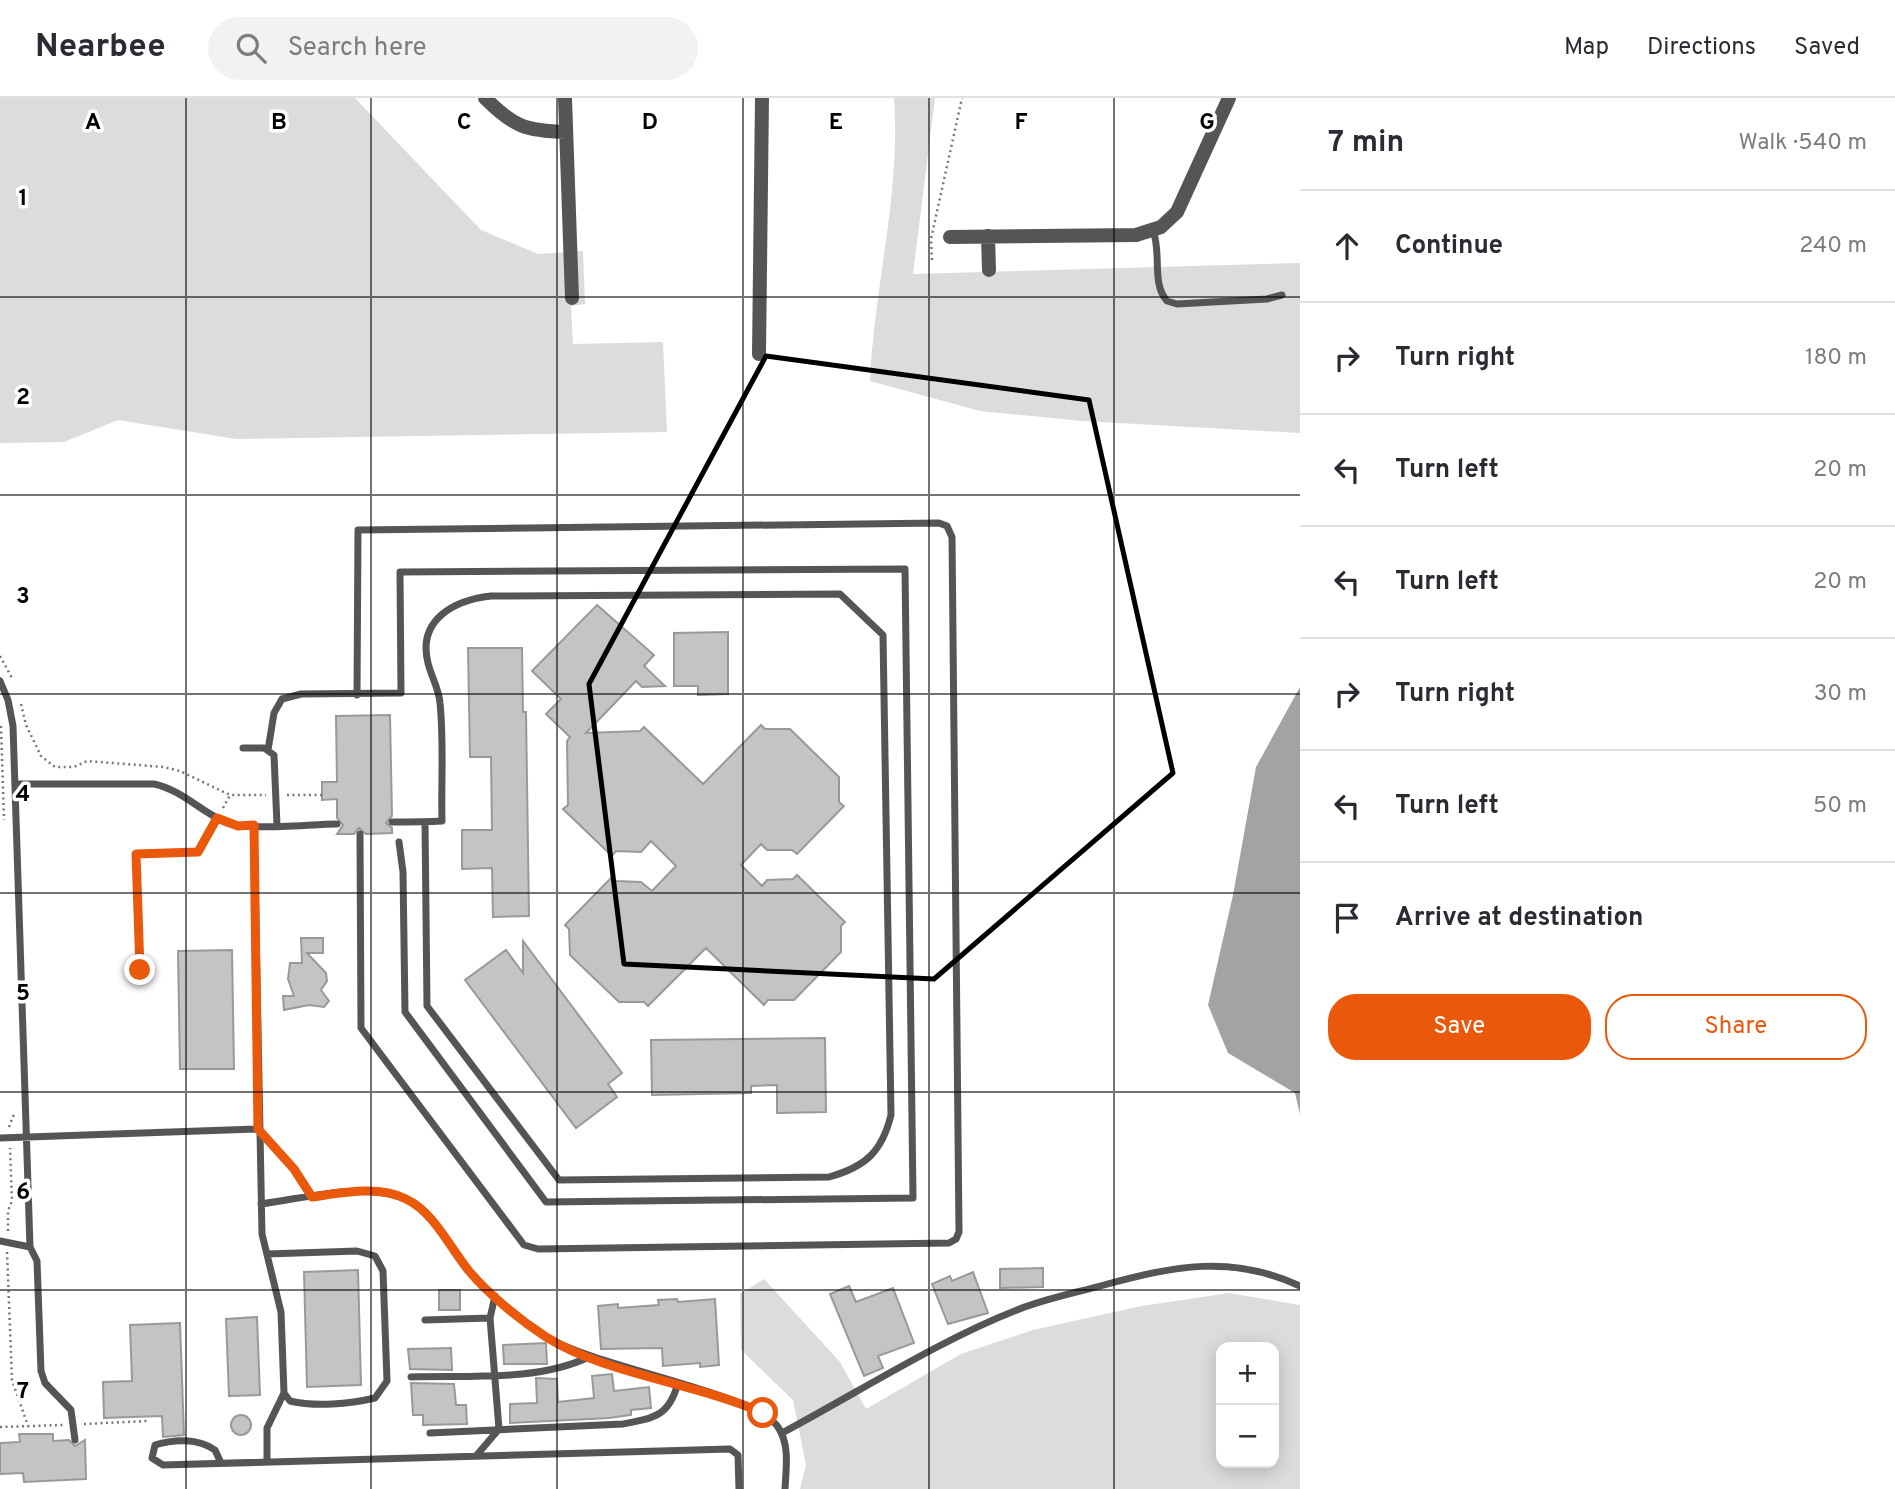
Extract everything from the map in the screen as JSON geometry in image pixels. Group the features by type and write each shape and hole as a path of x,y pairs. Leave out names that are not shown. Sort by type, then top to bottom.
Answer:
{"street":[{"path":"485,98 506,119 520,127 537,131 566,132"},
{"path":"565,98 572,298"},
{"path":"759,354 762,98"},
{"path":"950,237 1136,234 1153,231 1168,222 1180,207 1228,98"},
{"path":"988,236 989,270"}],"lane":[{"path":"1153,231 1157,245 1159,287 1167,301 1177,304 1267,299 1282,295"},
{"path":"357,695 358,530 939,523 947,526 952,537 960,1232 956,1239 949,1243 538,1249 524,1245 361,1028 360,834"},
{"path":"277,825 276,763 268,750 274,713 282,699 301,694 401,694 400,572 905,569 913,1198 546,1202 405,1012 403,872 399,842"},
{"path":"392,822 442,821 440,703 428,665 426,641 437,618 460,602 491,596 840,594 883,635 891,1115 880,1146 858,1168 829,1177 559,1180 427,1006 425,822"},
{"path":"0,681 8,700 13,726 30,1247 37,1261 41,1371 45,1383 71,1410 75,1440"},
{"path":"243,748 268,750"},
{"path":"15,784 154,784 176,791 217,818 238,826 337,824"},
{"path":"254,825 262,1234 281,1312 285,1393 290,1401 301,1404 358,1402 376,1398 387,1381 383,1271 375,1256 357,1251 267,1254"},
{"path":"0,1138 258,1129 294,1169 312,1197"},
{"path":"261,1204 382,1191 407,1199 424,1212 471,1273 495,1296 547,1337 589,1357 733,1400 763,1413 776,1423 782,1433 786,1448 785,1489"},
{"path":"4,1242 30,1247"},
{"path":"782,1433 964,1335 1018,1310 1078,1292 1157,1271 1207,1264 1242,1267 1300,1286"},
{"path":"476,1456 499,1430 490,1318 495,1296"},
{"path":"425,1320 490,1318"},
{"path":"411,1377 565,1368 589,1357"},
{"path":"430,1433 645,1420 667,1410 678,1383"},
{"path":"267,1462 267,1428 285,1393"},
{"path":"221,1464 215,1450 196,1441 162,1443 155,1445 152,1451 152,1458 163,1465 221,1464 730,1449 737,1455 739,1489"}],"path":[{"path":"932,260 931,239 962,98"},
{"path":"0,656 14,683"},
{"path":"18,694 30,736 50,765 74,767 87,761 170,768 230,796 322,794"},
{"path":"4,823 1,726 13,726"},
{"path":"140,970 136,854 198,852 230,796"},
{"path":"14,1114 9,1125 12,1201 4,1242 12,1380 28,1426"}],"highlighted area":[{"path":"766,356 1089,400 1173,773 934,979 624,964 589,684"}],"shaded area":[{"path":"0,98 355,98 481,230 538,254 583,251 585,304 571,306 573,344 663,342 667,432 236,439 118,420 64,442 0,443"},
{"path":"894,98 935,98 913,274 1300,263 1300,433 1082,421 980,411 870,381 894,169"},
{"path":"1300,687 1300,1114 1295,1093 1228,1053 1208,1005 1233,895 1256,767"},
{"path":"764,1279 840,1362 866,1409 961,1354 1033,1330 1142,1306 1229,1293 1300,1305 1300,1489 800,1489 806,1465 793,1400 741,1350 740,1294"}],"building":[{"path":"597,605 654,655 644,666 665,686 642,687 636,681 586,733 640,731 644,727 703,784 761,725 765,729 790,729 839,777 839,802 844,806 797,854 792,850 767,850 761,844 741,865 762,886 767,880 793,879 797,875 845,922 841,926 841,952 794,1000 768,1000 764,1005 706,948 648,1006 644,1002 619,1002 570,955 569,929 565,925 612,877 616,881 641,882 652,891 676,866 651,841 641,852 616,851 612,856 563,809 568,805 567,741 570,737 546,714 561,699 532,671"},
{"path":"728,632 728,694 698,695 698,686 674,686 674,633"},
{"path":"468,648 522,648 523,712 526,712 529,916 493,917 492,868 462,869 462,830 492,830 491,757 470,757"},
{"path":"390,715 392,816 386,823 392,828 392,833 366,834 359,828 354,834 337,834 343,825 337,818 337,799 322,800 322,782 337,782 336,716"},
{"path":"301,938 323,938 323,953 307,953 326,973 327,981 321,990 329,1001 324,1007 309,1005 284,1010 283,996 294,996 288,979 290,963 302,963"},
{"path":"523,941 622,1073 608,1084 617,1097 576,1128 465,980 506,950 523,973"},
{"path":"232,950 234,1069 180,1069 178,951"},
{"path":"825,1038 826,1112 777,1113 777,1085 751,1086 751,1093 652,1095 651,1040"},
{"path":"1043,1268 1043,1287 1000,1288 1000,1269"},
{"path":"358,1270 361,1385 307,1387 304,1272"},
{"path":"973,1272 988,1313 948,1324 932,1284 950,1276 952,1281"},
{"path":"849,1286 856,1302 893,1288 914,1343 878,1356 883,1368 864,1376 830,1294"},
{"path":"439,1290 460,1290 460,1310 439,1310"},
{"path":"677,1299 678,1302 715,1299 719,1365 700,1367 700,1363 663,1366 662,1348 601,1349 598,1306 618,1304 618,1308 659,1305 658,1300"},
{"path":"257,1317 260,1395 229,1396 226,1319"},
{"path":"180,1323 184,1435 163,1437 162,1416 104,1418 103,1382 132,1381 130,1325"},
{"path":"546,1343 547,1364 504,1364 503,1345"},
{"path":"451,1348 452,1370 410,1369 408,1349"},
{"path":"612,1374 614,1391 649,1387 651,1408 631,1410 631,1415 609,1418 510,1423 510,1404 537,1403 536,1378 557,1379 558,1402 594,1398 592,1376"},
{"path":"411,1383 454,1384 456,1405 466,1405 467,1424 423,1425 423,1415 413,1415"},
{"path":"241,1415 248,1418 251,1425 248,1432 241,1435 234,1432 231,1425 234,1418"},
{"path":"19,1434 53,1434 53,1441 69,1440 75,1446 85,1440 86,1479 24,1482 23,1473 0,1474 0,1443 20,1442"}],"route":[{"path":"140,970 136,854 198,852 217,818 238,826 254,825 258,1129 294,1169 312,1197 382,1191 407,1199 424,1212 471,1273 495,1296 547,1337 589,1357 733,1400 763,1413"}]}
